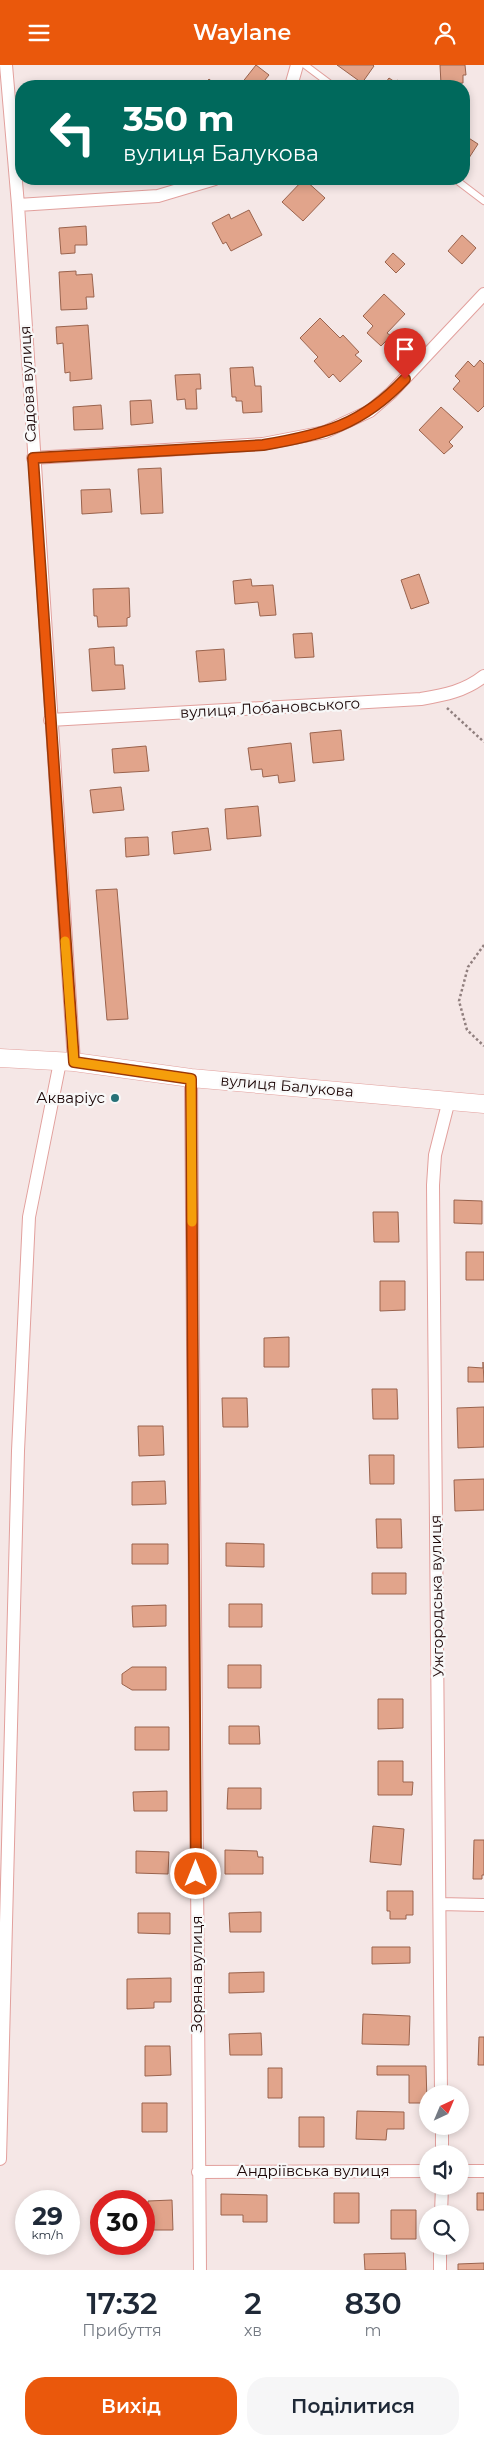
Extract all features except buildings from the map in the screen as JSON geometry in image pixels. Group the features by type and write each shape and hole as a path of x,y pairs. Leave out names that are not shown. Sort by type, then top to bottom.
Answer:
{"main road":[{"name":"вулиця Балукова","path":"0,1058 67,1062 191,1079 484,1102"}],"street":[{"name":"Садова вулиця","path":"6,65 15,170"},
{"path":"293,80 297,65"},
{"name":"Садова вулиця","path":"0,2159 18,1451 29,1217 67,1062 50,720 16,185"},
{"path":"18,205 158,196 195,185"},
{"path":"33,458 263,445 325,432 370,411 392,393 484,294"},
{"name":"вулиця Лобановського","path":"50,720 434,697 450,694 472,685 484,676"},
{"name":"Зоряна вулиця","path":"191,1079 200,2270"},
{"name":"Ужгородська вулиця","path":"442,2085 433,1185 435,1155 449,1099"},
{"path":"440,1904 484,1905"},
{"name":"Андріївська вулиця","path":"198,2172 419,2171"},
{"path":"469,2171 484,2171"},
{"path":"440,2255 440,2270"}],"lane":[{"path":"305,65 325,80"},
{"path":"463,185 484,201"}],"path":[{"path":"434,697 484,742"},
{"path":"484,945 468,967 459,1001 467,1030 484,1046"}],"slow traffic":[{"path":"65,941 74,1062 191,1079 192,1222"}],"place":[{"name":"Акваріус","path":"115,1098"}],"route":[{"path":"196,1874 191,1079 74,1062 33,458 263,445 297,439 325,432 351,422 370,411 392,393 405,379"}]}
